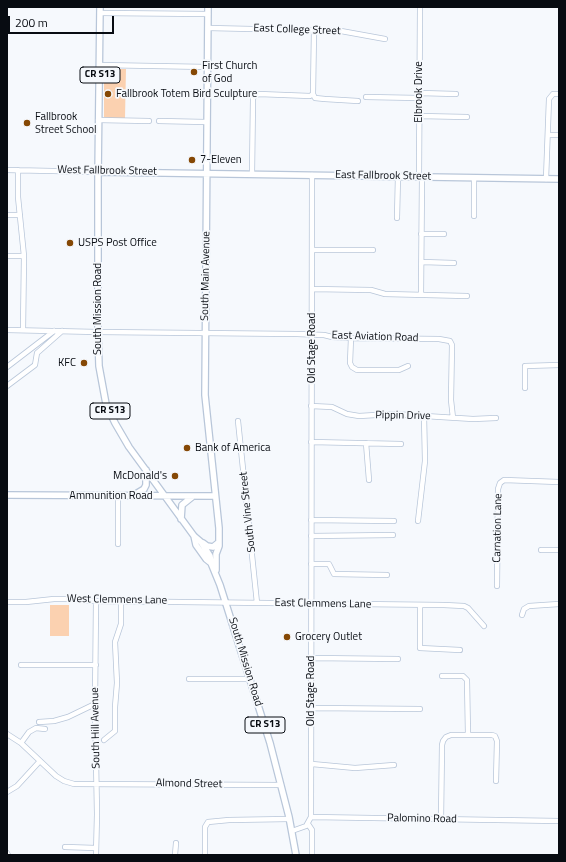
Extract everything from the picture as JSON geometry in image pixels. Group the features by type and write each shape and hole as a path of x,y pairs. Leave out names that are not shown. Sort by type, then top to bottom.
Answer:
{"main road":[{"name":"South Main Avenue","path":"208,7 205,395 218,528 219,546 216,554 216,574"},
{"name":"South Mission Road","path":"100,10 98,120 98,332 99,366 106,404 121,434 181,519 194,536 202,542 210,556 211,563 251,679 281,785 296,855"},
{"name":"West Fallbrook Street","path":"98,172 207,174"},
{"name":"East Fallbrook Street","path":"207,174 559,179"},
{"path":"132,496 145,487 147,478 146,470"},
{"name":"Ammunition Road","path":"7,495 215,496"},
{"path":"181,519 182,505 194,496"},
{"name":"South Mission Road","path":"194,536 196,545 206,559 211,563"},
{"path":"202,542 210,547 213,547 218,543"}],"street":[{"name":"Elbrook Drive","path":"420,7 419,116 422,234 420,295"},
{"path":"100,10 208,14"},
{"name":"East College Street","path":"208,28 348,32 385,39"},
{"path":"314,30 313,94 315,98 358,101"},
{"path":"100,65 208,67"},
{"path":"252,174 254,96 258,94 310,96 313,94"},
{"path":"366,97 456,94"},
{"path":"546,179 549,99 553,94 558,94"},
{"path":"419,116 468,117"},
{"path":"98,120 149,121"},
{"path":"159,122 206,122"},
{"path":"548,135 559,135"},
{"name":"West Fallbrook Street","path":"7,170 98,172"},
{"path":"18,170 18,197 24,256 23,330"},
{"name":"Old Stage Road","path":"311,817 312,175"},
{"path":"397,218 398,176"},
{"path":"474,178 474,216"},
{"path":"7,215 20,215"},
{"path":"422,234 444,234"},
{"path":"312,250 373,250"},
{"path":"7,256 24,256"},
{"path":"422,262 454,263"},
{"path":"312,289 371,290 385,294 468,296"},
{"name":"East Aviation Road","path":"7,330 312,334 351,338 439,338 450,341 452,345 451,400 453,418"},
{"path":"7,368 54,331"},
{"path":"7,386 35,365 37,354 62,331"},
{"path":"351,338 350,362 352,367 357,370 399,370 408,366"},
{"path":"525,388 525,366 559,365"},
{"name":"Pippin Drive","path":"311,406 332,407 348,414 359,416 393,414 453,418 496,418"},
{"path":"418,521 425,461 424,416"},
{"name":"South Vine Street","path":"238,421 257,603"},
{"path":"311,442 401,444"},
{"path":"366,443 368,480"},
{"name":"Carnation Lane","path":"497,586 498,489 500,483 504,480 559,482"},
{"path":"118,496 118,544"},
{"path":"311,520 394,521"},
{"path":"311,536 393,535"},
{"path":"541,550 559,550"},
{"path":"311,564 329,564 334,574 387,575"},
{"name":"West Clemmens Lane","path":"7,602 68,599 96,601 226,603"},
{"name":"South Hill Avenue","path":"96,601 96,855"},
{"path":"104,740 115,731 117,683 116,642 121,624 121,601"},
{"name":"East Clemmens Lane","path":"226,603 464,606 468,608 484,626"},
{"path":"522,616 524,609 529,606 559,604"},
{"path":"420,605 420,648 460,650"},
{"path":"311,658 398,658"},
{"path":"21,665 96,665"},
{"path":"442,676 463,676 467,680 468,735"},
{"path":"189,679 251,679"},
{"path":"39,722 54,721 68,717 95,704"},
{"path":"312,708 420,709"},
{"path":"21,743 29,732 36,728 45,729"},
{"name":"Almond Street","path":"7,734 21,743 56,776 64,781 74,784 281,785"},
{"path":"441,820 442,745 446,737 451,735 492,735 496,738 496,781"},
{"path":"7,792 17,786 40,761"},
{"path":"312,764 355,768 394,765"},
{"path":"292,831 302,828 308,824 311,817"},
{"name":"Palomino Road","path":"311,817 441,820 559,820"},
{"path":"205,855 205,827 208,822 229,820 289,819"},
{"path":"308,824 312,830 312,855"},
{"path":"175,855 176,843"},
{"path":"65,847 96,848"}],"shaded area":[{"path":"104,69 126,69 125,118 104,118"},
{"path":"50,605 69,605 69,636 50,636"}],"place":[{"name":"First Church of God","path":"194,72"},
{"name":"Fallbrook Totem Bird Sculpture","path":"108,94"},
{"name":"Fallbrook Street School","path":"27,123"},
{"name":"7-Eleven","path":"192,160"},
{"name":"USPS Post Office","path":"70,243"},
{"name":"KFC","path":"84,363"},
{"name":"Bank of America","path":"187,448"},
{"name":"McDonald's","path":"175,476"},
{"name":"Grocery Outlet","path":"287,637"}]}
